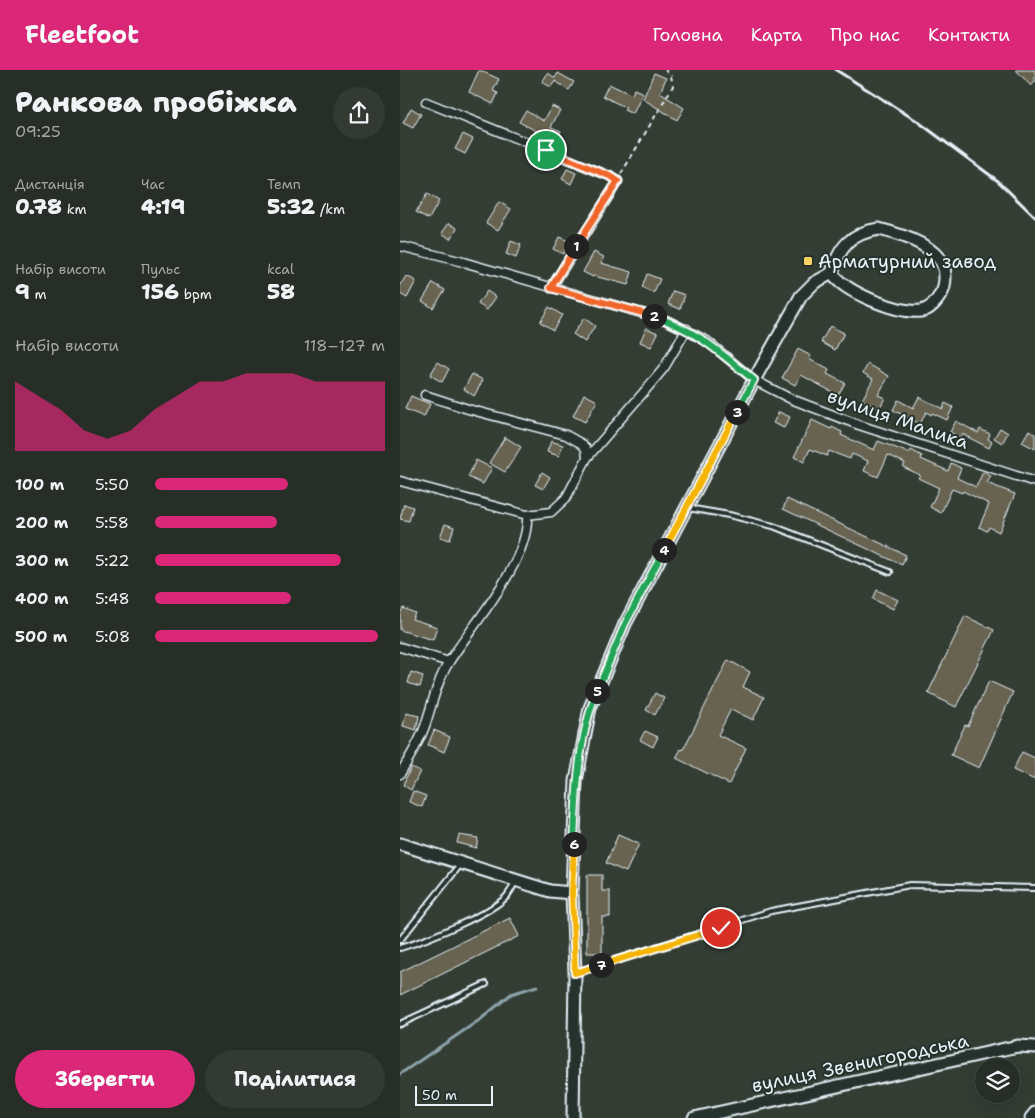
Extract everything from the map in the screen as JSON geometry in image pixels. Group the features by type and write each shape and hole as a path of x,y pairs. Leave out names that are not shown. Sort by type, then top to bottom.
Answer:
{"street":[{"path":"426,102 618,181 551,288"},
{"path":"573,1118 575,973 572,893 576,781 590,708 625,624 754,380 801,296 814,283 832,273 836,256 848,242 864,231 878,229 894,233 939,256 945,267 945,279 942,292 933,305 922,311 906,310 872,300 841,284 832,273"},
{"name":"вулиця Малика","path":"400,246 624,307 687,329 707,341 754,380 791,399 859,425 1035,482"},
{"path":"400,481 528,515 546,514 561,504 573,488 587,458 664,368 687,329"},
{"path":"425,395 468,409 566,435 582,444 586,449 587,458"},
{"path":"400,774 419,740 449,662 479,621 525,539 528,529 528,515"},
{"path":"400,647 449,662"},
{"path":"400,844 550,891 572,893"},
{"name":"вулиця Звенигородська","path":"694,1118 1018,1046 1035,1047"},
{"path":"1032,1118 1035,1113"}],"lane":[{"path":"686,508 729,515 773,526 890,572"},
{"path":"400,940 463,863"},
{"path":"400,948 423,941 490,908 507,896 516,879"},
{"path":"575,973 771,911 910,885 1035,888"},
{"path":"400,1024 486,984"}],"path":[{"path":"618,181 673,86 672,76 665,70"}],"building":[{"path":"479,70 499,79 493,91 498,93 493,104 469,92"},
{"path":"1016,70 1035,70 1035,82 1031,86"},
{"path":"548,73 555,78 558,73 574,82 569,90 555,81 551,87 542,82"},
{"path":"654,73 666,78 660,93 684,108 677,120 643,99"},
{"path":"609,84 632,95 634,89 643,93 633,114 624,110 626,108 603,96"},
{"path":"552,106 560,110 551,127 561,131 556,141 519,122 526,110 544,121"},
{"path":"411,108 421,114 413,128 403,123"},
{"path":"463,134 473,139 465,154 455,149"},
{"path":"533,152 543,157 537,169 527,164"},
{"path":"567,169 576,173 571,184 562,179"},
{"path":"427,194 439,201 429,219 416,212"},
{"path":"499,202 511,209 498,230 486,223"},
{"path":"449,223 457,228 450,239 442,233"},
{"path":"559,237 569,241 563,254 553,249"},
{"path":"511,241 521,245 516,258 506,254"},
{"path":"594,252 604,257 601,263 632,272 628,285 593,277 583,272"},
{"path":"647,274 660,279 654,293 642,288"},
{"path":"406,276 416,281 407,298 400,294 400,286"},
{"path":"433,283 445,290 433,308 422,301"},
{"path":"487,291 496,297 487,310 478,304"},
{"path":"673,291 685,295 680,309 668,304"},
{"path":"549,307 562,315 553,330 540,322"},
{"path":"584,318 595,326 585,342 573,334"},
{"path":"830,326 844,333 835,350 821,342"},
{"path":"646,328 658,333 651,347 640,342"},
{"path":"798,349 811,356 809,359 829,370 827,374 845,383 838,395 801,375 795,385 782,378"},
{"path":"438,362 449,369 442,382 430,375"},
{"path":"868,364 889,376 878,395 885,398 879,409 862,400 873,379 863,373"},
{"path":"472,374 483,380 474,396 464,389"},
{"path":"584,394 597,401 585,422 573,416"},
{"path":"411,396 430,404 424,417 405,409"},
{"path":"919,397 943,409 945,403 953,407 947,420 926,412 920,424 893,410 898,400 913,408"},
{"path":"779,412 790,417 784,428 773,423"},
{"path":"812,420 831,429 832,427 842,432 841,435 874,450 878,441 909,453 911,450 922,456 921,459 948,471 951,463 961,468 957,478 976,487 983,472 991,476 987,483 1015,494 999,532 989,527 987,531 979,527 989,504 963,491 962,493 952,489 941,513 930,507 939,488 918,478 920,475 903,467 905,463 888,455 878,477 864,471 868,461 852,454 850,459 829,451 827,456 810,449 804,462 794,457"},
{"path":"956,421 978,433 980,429 990,434 988,439 992,442 989,448 962,434 960,438 950,432"},
{"path":"1000,428 1008,433 1002,443 994,438"},
{"path":"1029,430 1035,434 1035,449 1022,442"},
{"path":"505,437 521,447 505,472 489,463"},
{"path":"551,441 563,445 559,456 547,452"},
{"path":"476,460 492,468 483,484 468,477"},
{"path":"542,472 550,477 543,489 535,485"},
{"path":"787,499 906,555 902,565 783,509"},
{"path":"404,504 413,507 409,521 400,519"},
{"path":"445,524 454,527 450,540 440,537"},
{"path":"877,590 898,600 893,609 873,599"},
{"path":"403,608 415,613 412,619 437,627 433,640 400,630 400,614"},
{"path":"965,616 994,630 956,707 928,693"},
{"path":"728,660 750,672 743,687 764,697 753,720 731,709 718,735 746,748 729,784 676,758 681,749 683,750"},
{"path":"411,672 423,676 420,687 408,683"},
{"path":"989,681 1013,692 979,768 951,755 965,725 968,726"},
{"path":"655,693 664,698 655,715 646,710"},
{"path":"406,713 419,716 416,730 403,726"},
{"path":"434,730 450,737 444,752 428,745"},
{"path":"645,731 658,737 653,747 640,740"},
{"path":"1022,752 1035,758 1035,780 1013,770"},
{"path":"411,767 420,771 411,790 403,785"},
{"path":"413,791 426,796 422,807 409,802"},
{"path":"459,835 478,838 476,848 457,843"},
{"path":"618,835 639,844 626,872 606,863"},
{"path":"587,875 602,875 602,891 610,891 610,917 602,917 602,953 587,953"},
{"path":"510,918 519,936 400,995 400,972"}],"waterway":[{"path":"400,1074 481,1019 511,994 537,986"}],"railway":[{"path":"836,70 917,121 998,181 1035,217"}],"place":[{"name":"Арматурний завод","path":"808,261"}],"route":[{"path":"546,150 618,181 551,288 624,307 679,325 707,341 754,380 625,624 590,708 576,781 572,893 575,973 721,928"}]}
